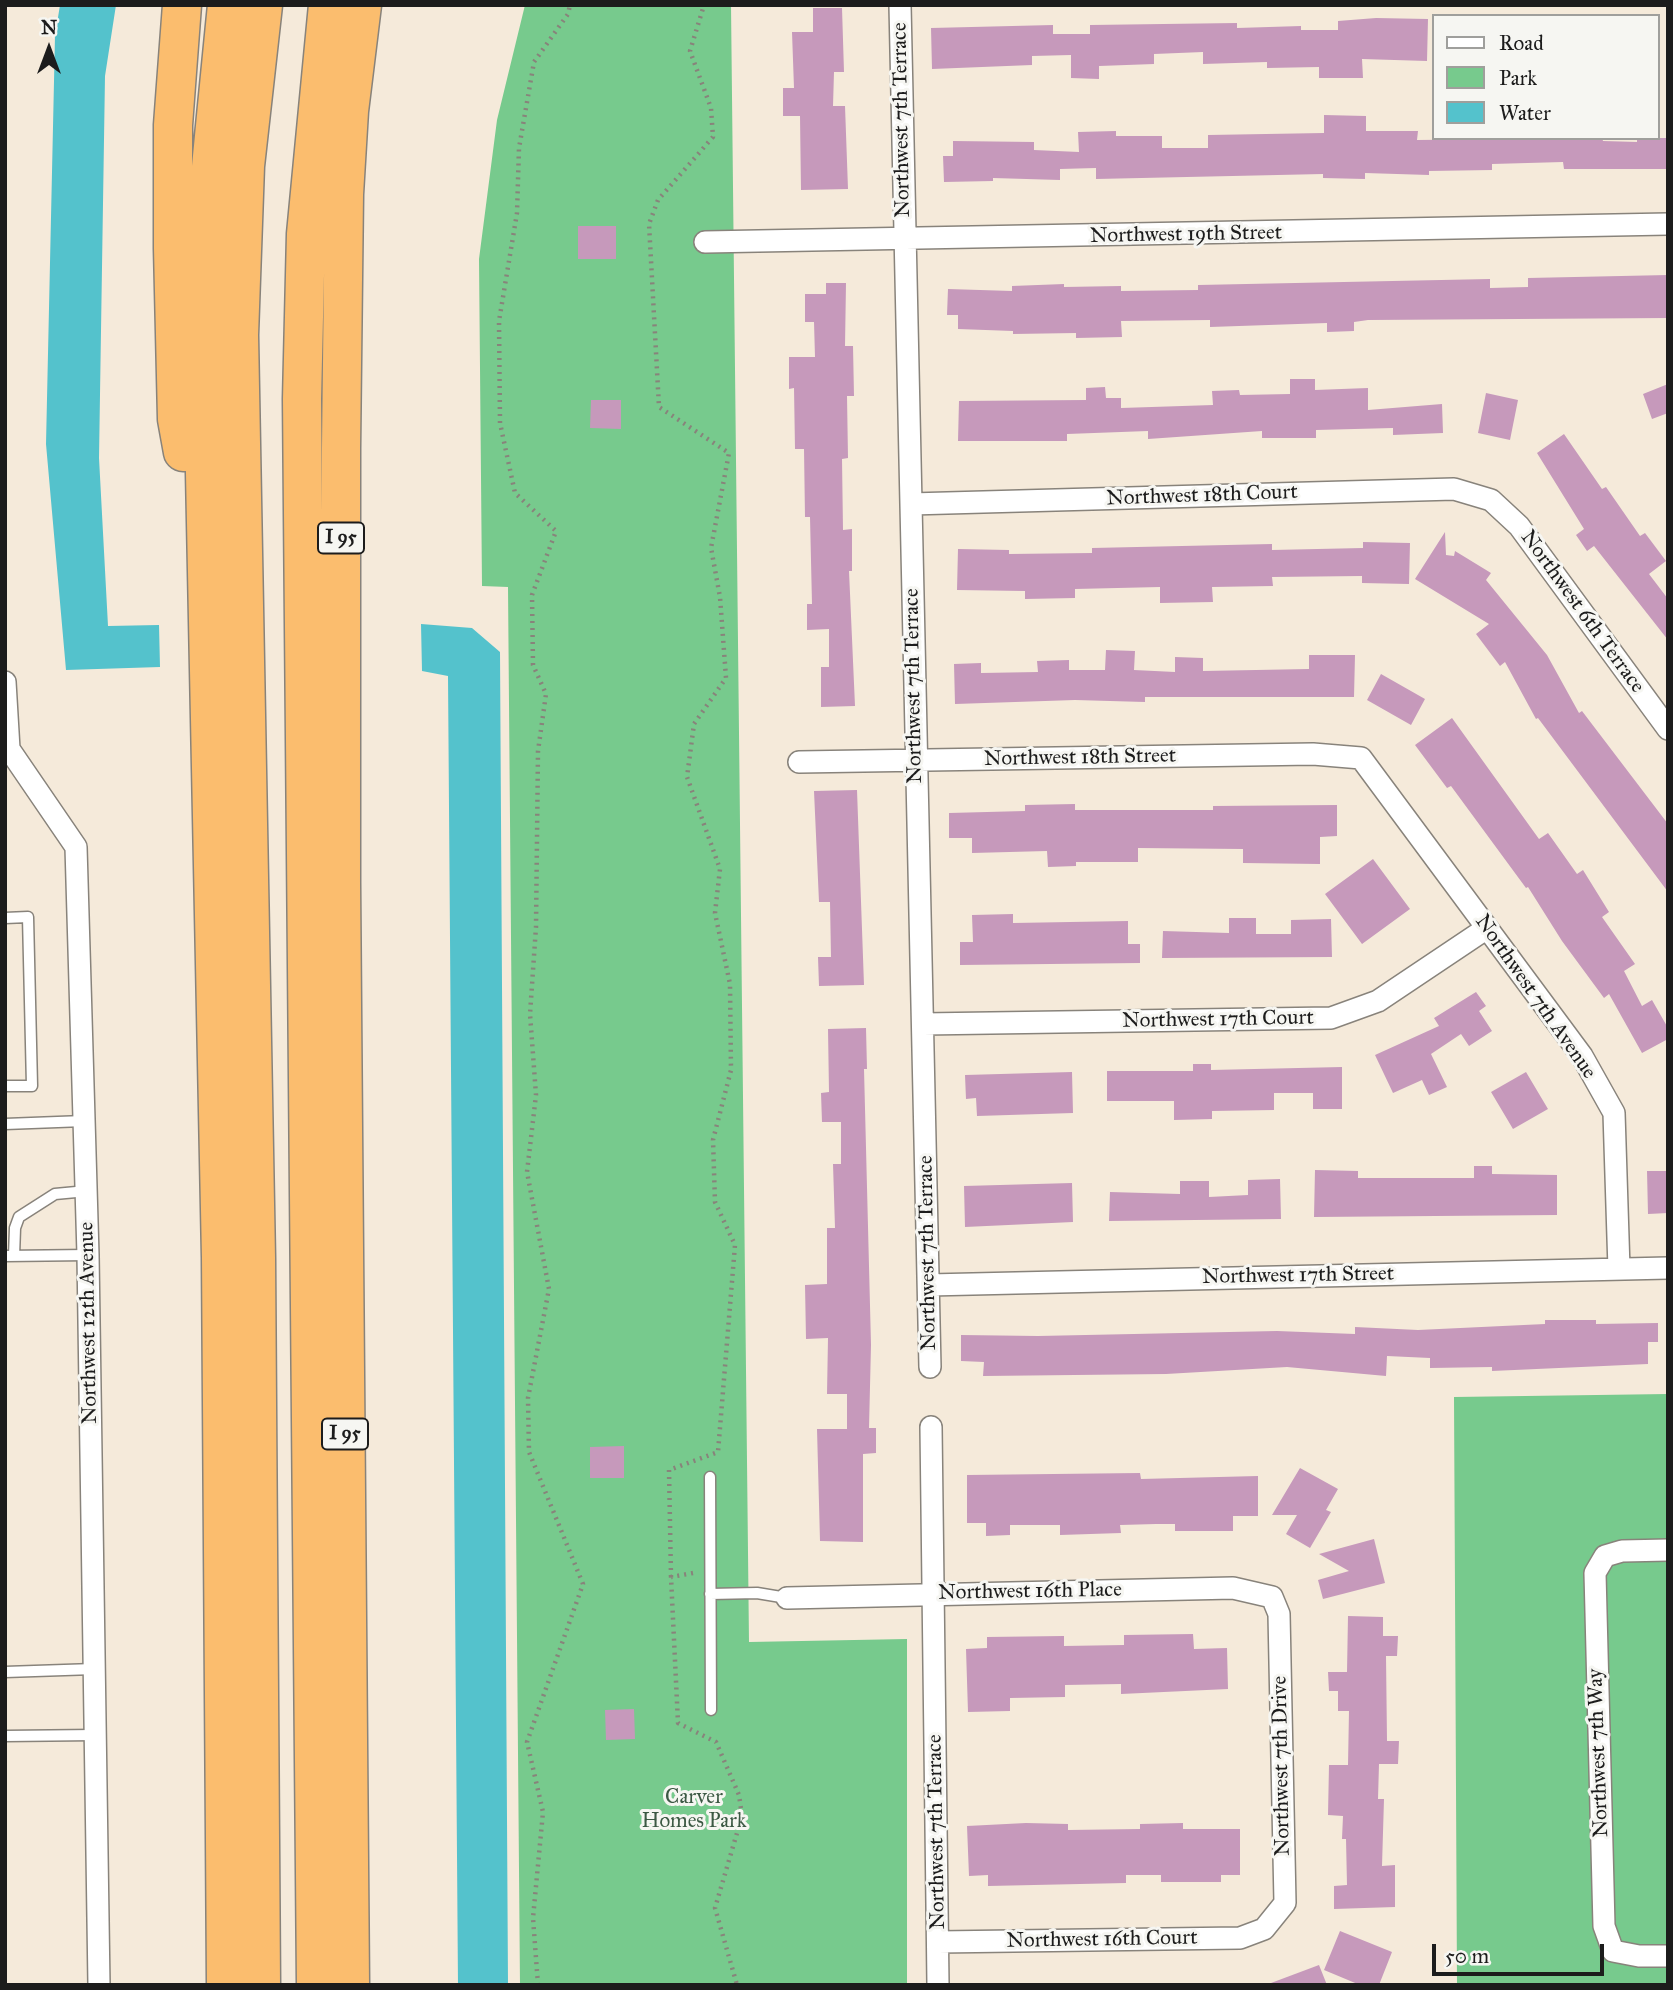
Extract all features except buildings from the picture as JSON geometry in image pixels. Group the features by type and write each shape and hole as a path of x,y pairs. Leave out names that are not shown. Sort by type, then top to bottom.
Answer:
{"highway":[{"path":"182,5 173,125 177,419 207,584"},
{"path":"226,1985 220,1244 204,286 213,122 227,5"},
{"path":"261,1985 256,1258 239,335 245,166 263,5"},
{"path":"316,1985 302,399 307,222 328,5"},
{"name":"I 95","path":"350,1985 341,883 344,194 349,111 362,5"},
{"path":"344,194 384,5"}],"street":[{"name":"Northwest 7th Terrace","path":"900,5 930,1367"},
{"name":"Northwest 19th Street","path":"705,242 1668,224"},
{"name":"Northwest 18th Court","path":"911,504 1454,489 1491,500"},
{"name":"Northwest 6th Terrace","path":"1491,500 1519,526 1668,729"},
{"name":"Northwest 12th Avenue","path":"5,682 9,749 76,847 88,1255 99,1985"},
{"name":"Northwest 18th Street","path":"799,762 1313,754 1361,758"},
{"name":"Northwest 7th Avenue","path":"1361,758 1582,1056 1614,1113 1619,1269"},
{"name":"Northwest 17th Court","path":"923,1024 1331,1018 1378,1001 1487,929"},
{"name":"Northwest 17th Street","path":"929,1285 1668,1268"},
{"name":"Northwest 7th Terrace","path":"931,1427 938,1985"},
{"name":"Northwest 7th Way","path":"1668,1550 1622,1551 1605,1556 1595,1573 1604,1926 1613,1951 1639,1956 1668,1956"},
{"name":"Northwest 16th Place","path":"787,1598 1233,1588 1272,1597"},
{"name":"Northwest 7th Drive","path":"1264,1929 1284,1903 1279,1614 1272,1597"},
{"name":"Northwest 16th Court","path":"938,1942 1240,1938 1264,1929"}],"lane":[{"path":"5,918 28,918 32,1086 5,1086"},
{"path":"5,1124 85,1121"},
{"path":"86,1191 55,1194 24,1212 15,1228 10,1256 88,1255"},
{"path":"710,1477 711,1710"},
{"path":"710,1594 757,1593 787,1598"},
{"path":"5,1672 94,1669"},
{"path":"5,1736 95,1735"}],"path":[{"path":"538,1985 533,1918 542,1812 527,1742 583,1584 529,1452 528,1398 549,1289 527,1172 536,1095 530,1014 536,927 538,751 546,694 533,665 532,595 556,531 515,493 500,423 499,321 517,213 519,148 534,62 568,14 569,5"},
{"path":"704,5 690,51 711,108 713,137 658,200 649,224 659,407 729,453 711,548 720,597 726,678 694,724 687,777 720,869 715,913 730,984 731,1070 713,1140 716,1202 735,1245 718,1452 669,1470 678,1723 716,1742 739,1795 742,1816 715,1908 737,1985"},
{"path":"671,1577 693,1573"}],"green space":[{"name":"Carver Homes Park","path":"525,5 731,5 749,1642 907,1639 907,1985 520,1985 508,587 482,586 479,259 497,120"},
{"path":"1668,1394 1668,1985 1457,1985 1454,1397"}],"water":[{"path":"60,5 116,5 105,76 99,458 108,626 159,625 160,667 66,670 46,444 55,36"},
{"path":"421,624 472,628 500,652 508,1985 458,1985 448,676 422,671"}]}
